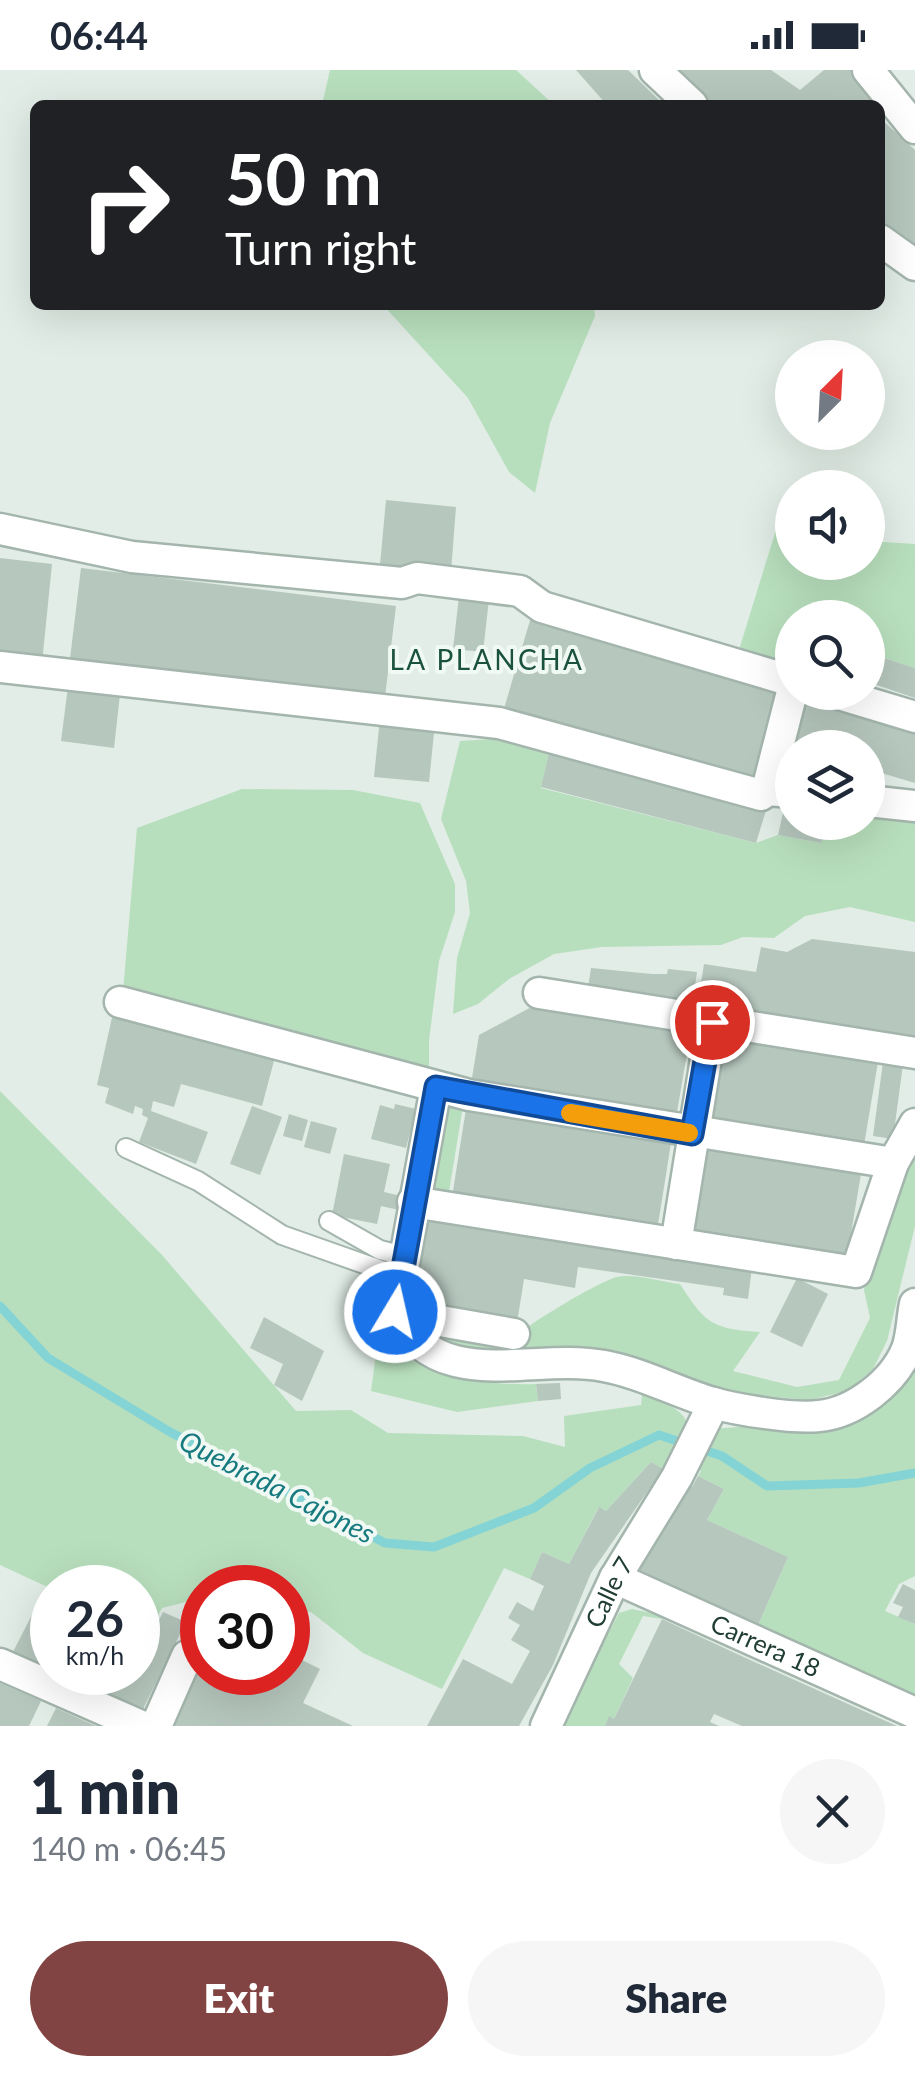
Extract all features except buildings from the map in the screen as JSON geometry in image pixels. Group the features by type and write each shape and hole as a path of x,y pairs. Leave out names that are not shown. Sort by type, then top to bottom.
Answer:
{"street":[{"path":"655,70 687,100"},
{"path":"868,70 915,128"},
{"path":"885,244 915,266"},
{"path":"0,529 132,557 402,583 417,578 520,591 542,607 775,676"},
{"path":"0,666 499,723 761,795 775,792"},
{"path":"885,708 915,717"},
{"path":"885,803 915,806"},
{"path":"539,993 915,1053"},
{"path":"120,1002 436,1087 692,1134 892,1162"},
{"path":"676,1244 712,1022"},
{"path":"436,1087 395,1312 409,1338 466,1362 496,1367 601,1365 709,1414 820,1416 859,1402 885,1382 907,1350 915,1304"},
{"path":"413,1202 856,1272 892,1162 915,1124"},
{"path":"395,1312 514,1334"},
{"name":"Calle 7","path":"546,1726 576,1670 615,1578 685,1464 709,1414"},
{"name":"Carrera 18","path":"615,1578 915,1713"},
{"path":"0,1664 141,1726"},
{"path":"156,1726 180,1672"}],"lane":[{"path":"126,1148 198,1180 282,1235 402,1267"},
{"path":"328,1220 402,1267"}],"green space":[{"path":"330,70 516,70 549,100 323,100"},
{"path":"388,310 594,310 550,423 535,493 509,472 468,398"},
{"path":"775,533 775,580 885,580 885,542 915,544 915,668 885,658 885,600 775,600 775,663 738,653"},
{"path":"493,739 550,748 541,788 756,843 775,836 775,840 820,843 885,840 885,809 915,813 915,922 850,907 805,916 774,938 743,937 721,945 602,947 554,954 509,979 478,1004 453,1014 457,958 470,913 466,881 441,819 460,741"},
{"path":"242,789 353,790 420,803 455,884 455,912 439,961 429,1041 429,1077 123,992 137,828"},
{"path":"0,1091 162,1255 296,1411 351,1410 388,1433 523,1436 565,1447 564,1416 641,1405 642,1395 672,1407 687,1423 684,1443 663,1469 651,1462 606,1511 598,1508 569,1564 542,1552 530,1579 504,1568 442,1689 363,1653 310,1612 310,1565 180,1565 180,1604 160,1612 160,1565 30,1565 30,1579 0,1565"},
{"path":"444,1102 463,1106 448,1198 428,1192"},
{"path":"915,1145 915,1226 887,1341 873,1369 847,1391 809,1400 713,1391 693,1378 659,1367 466,1349 418,1328 516,1336 608,1280 640,1277 680,1284 711,1322 760,1332 733,1371 797,1387 839,1380 870,1318 864,1290 876,1235"},
{"path":"384,1295 388,1295 387,1334 397,1349 413,1361 476,1381 536,1384 538,1401 457,1412 371,1391"},
{"path":"915,1358 915,1576 899,1584 885,1611 915,1624 915,1696 758,1625 788,1557 707,1520 724,1489 698,1476 701,1471 695,1467 713,1429 861,1417 895,1393"},
{"path":"632,1609 661,1615 662,1619 643,1616 619,1664 633,1678 614,1719 609,1717 605,1726 560,1726 619,1613"}],"waterway":[{"name":"Quebrada Cajones","path":"0,1306 48,1358 170,1432 385,1543 434,1547 534,1508 590,1468 659,1435 722,1456 767,1486 859,1483 915,1473"}],"slow traffic":[{"path":"570,1113 689,1133"}],"district":[{"name":"LA PLANCHA","path":"487,660"}],"route":[{"path":"395,1312 436,1087 692,1134 712,1022"}]}
